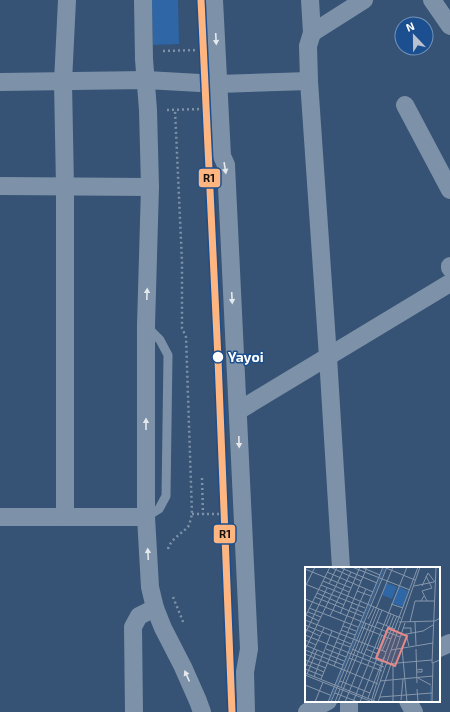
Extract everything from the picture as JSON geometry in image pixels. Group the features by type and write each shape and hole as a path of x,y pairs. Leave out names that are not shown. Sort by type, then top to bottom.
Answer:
{"street":[{"path":"65,517 65,187 63,82 67,0"},
{"path":"143,0 144,59 148,110 150,187 146,326 146,517 150,587 155,608 163,628 183,668 202,712"},
{"path":"214,0 222,156 226,165 249,649 245,672 246,712"},
{"path":"310,0 312,33 308,46 309,81 341,567"},
{"path":"312,33 364,0"},
{"path":"432,0 450,26"},
{"path":"0,82 146,80 218,84 309,81"},
{"path":"405,104 450,190"},
{"path":"0,186 150,187"},
{"path":"238,411 450,283"},
{"path":"0,517 146,517"},
{"path":"134,712 134,627 139,616 155,608"},
{"path":"440,648 450,643"},
{"path":"307,712 326,702"},
{"path":"409,702 414,712"}],"path":[{"path":"162,51 202,50"},
{"path":"160,110 205,108"},
{"path":"167,556 168,547 175,537 189,526 192,514 186,337 182,328 182,262 175,110"},
{"path":"202,478 203,514"},
{"path":"192,514 231,514"},
{"path":"171,592 186,627"}],"shaded area":[{"path":"152,0 178,0 179,44 153,45"}],"transit line":[{"name":"R1","path":"201,0 218,359 232,712"}],"place":[{"name":"Yayoi","path":"218,357"}]}
